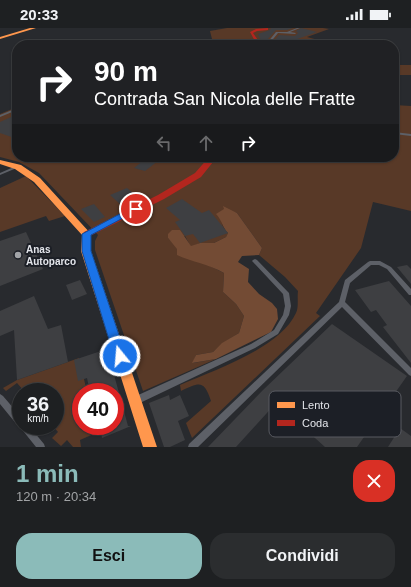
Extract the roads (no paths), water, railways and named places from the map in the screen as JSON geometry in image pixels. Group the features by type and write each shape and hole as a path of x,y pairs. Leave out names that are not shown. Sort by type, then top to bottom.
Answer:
{"street":[{"path":"0,38 32,28"},
{"path":"254,40 251,33 256,30 267,29"},
{"path":"0,162 18,167 37,180 87,234 86,251 150,447"},
{"path":"87,234 161,197 198,175 209,162"}],"lane":[{"path":"287,33 298,28"},
{"path":"271,40 277,32 295,33"},
{"path":"0,116 12,111"},
{"path":"399,134 411,135"},
{"path":"0,174 18,167"},
{"path":"134,401 253,346 276,332 286,315 288,306 286,292 255,261"},
{"path":"192,447 342,303 347,282 370,263 380,263 389,268 411,293"},
{"path":"342,303 411,373"},
{"path":"0,398 12,412"},
{"path":"31,435 41,447"}],"place":[{"name":"Anas Autoparco","path":"18,255"}]}
